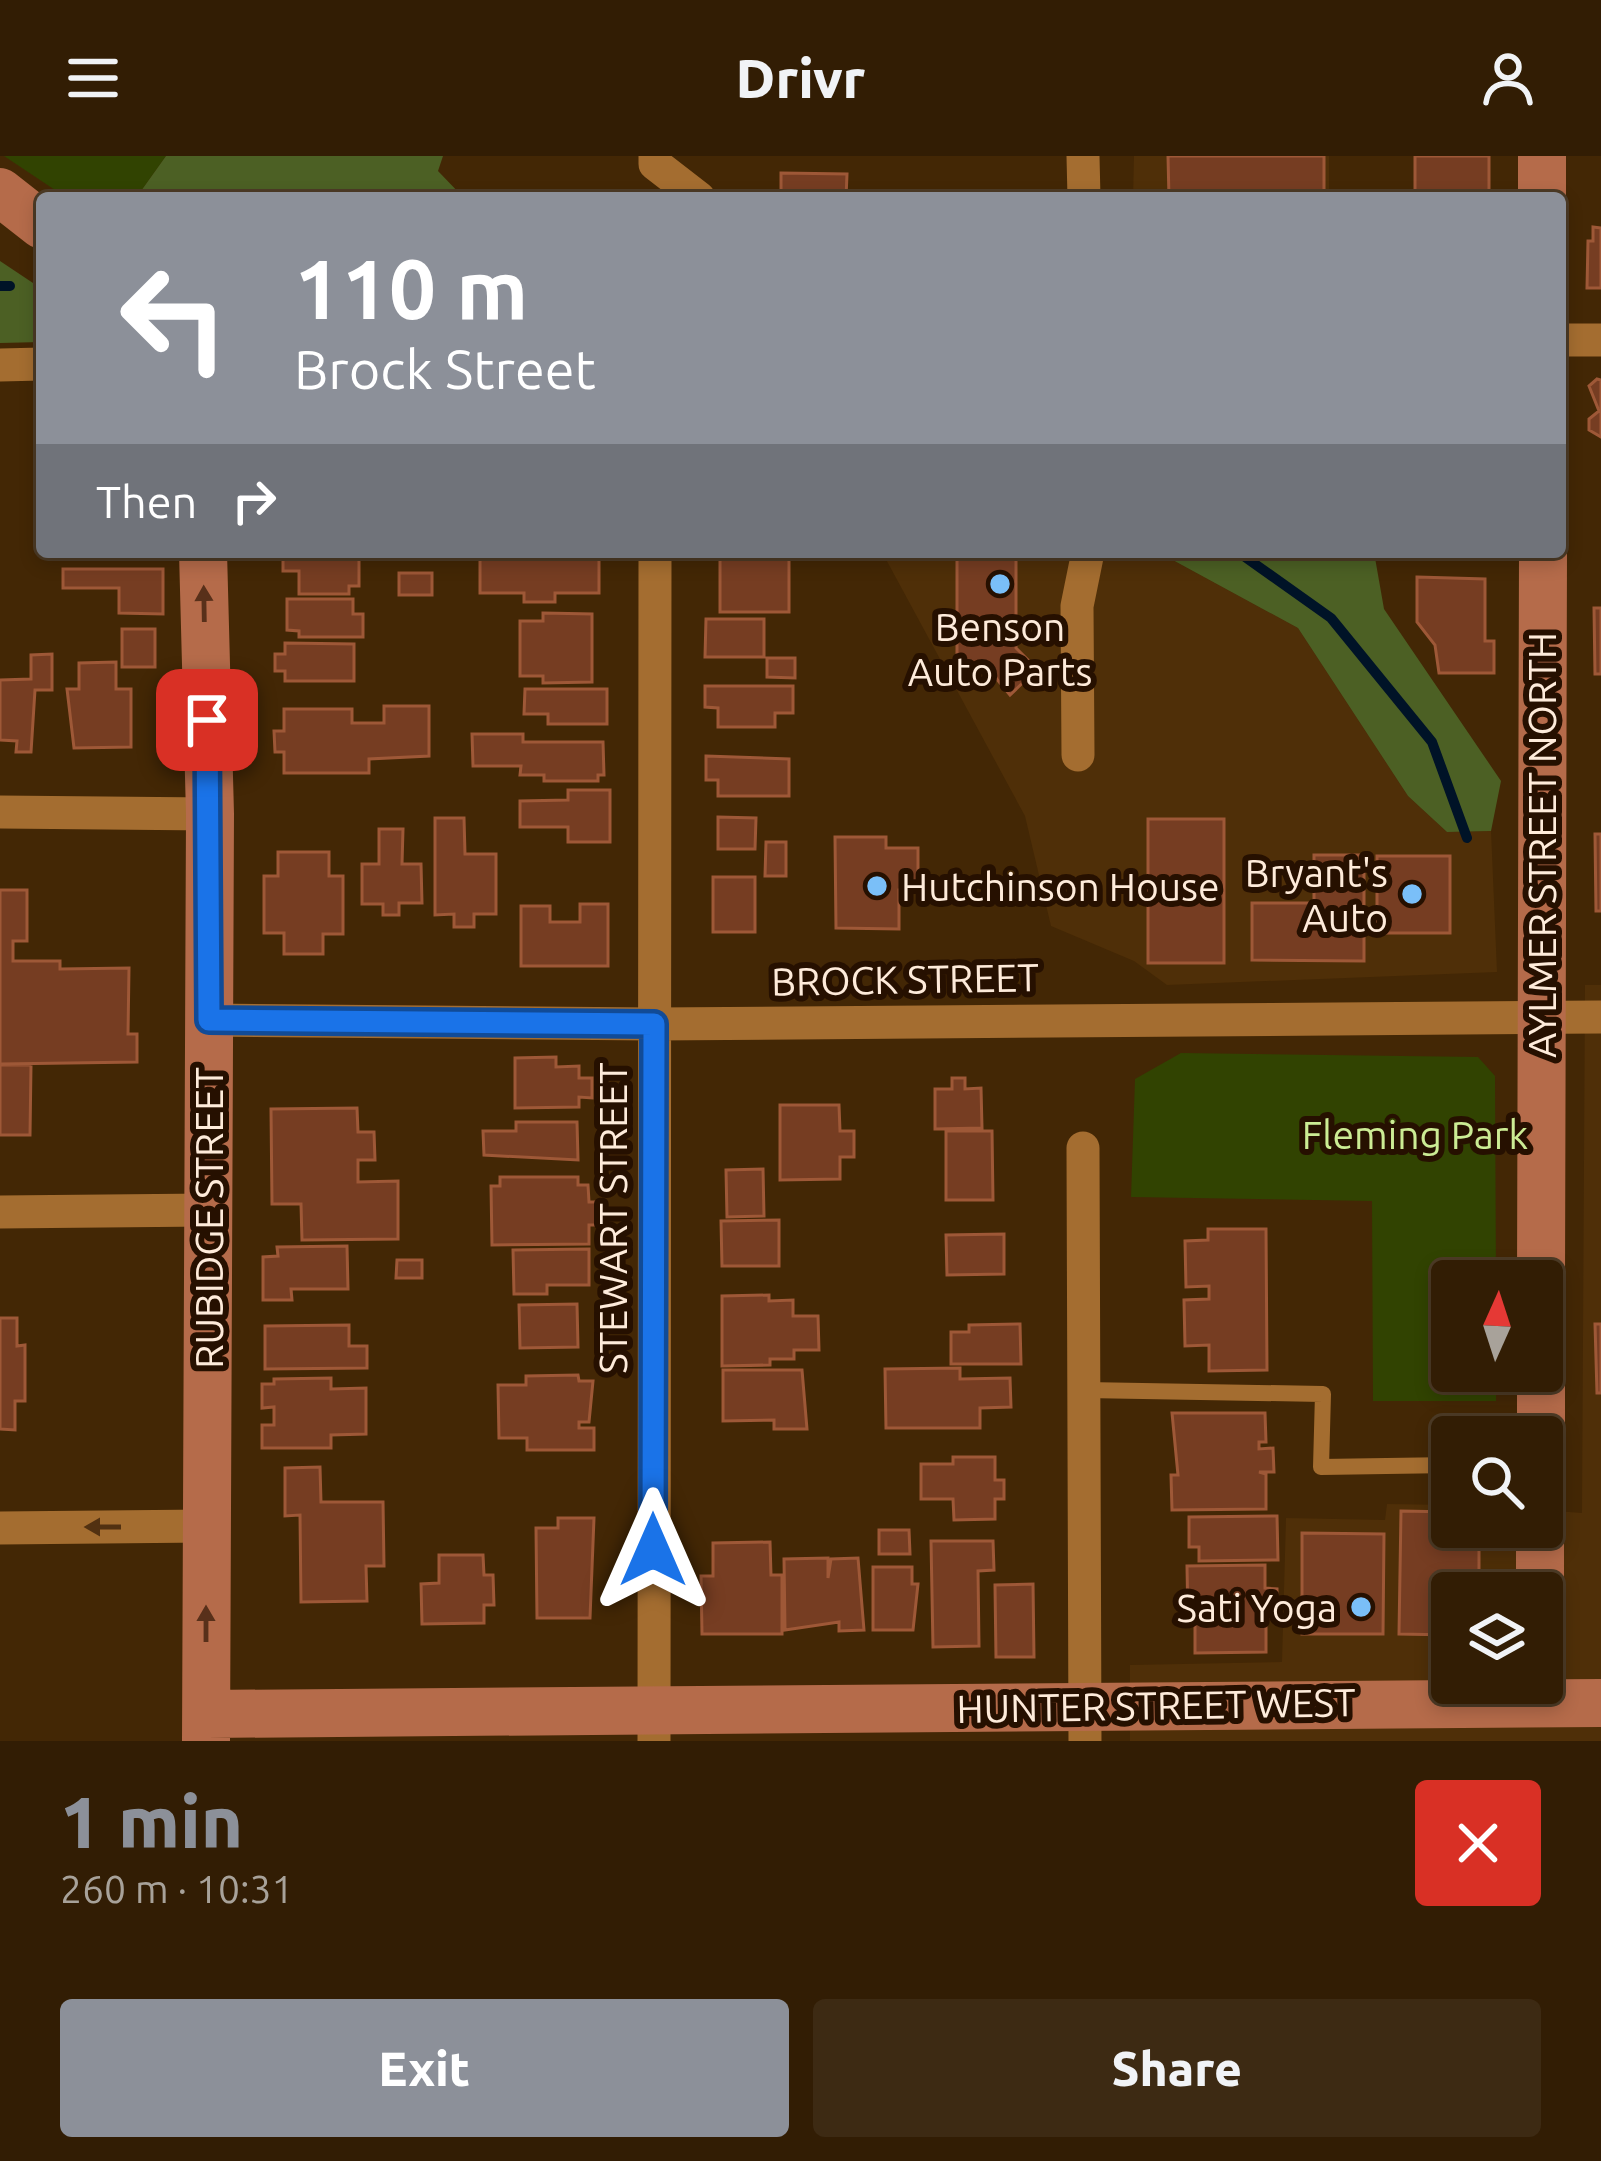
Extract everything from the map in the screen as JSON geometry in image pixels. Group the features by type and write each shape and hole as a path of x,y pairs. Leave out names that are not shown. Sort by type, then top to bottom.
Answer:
{"main road":[{"path":"1542,156 1542,192"},
{"path":"0,193 36,220"},
{"name":"RUBIDGE STREET","path":"203,558 210,814 207,1728"},
{"name":"AYLMER STREET NORTH","path":"1541,1260 1543,558"},
{"name":"HUNTER STREET WEST","path":"207,1728 1085,1722 1539,1709 1601,1703"}],"street":[{"path":"655,156 655,164 691,192"},
{"path":"1083,156 1084,192"},
{"path":"1566,340 1601,340"},
{"path":"0,364 36,364"},
{"name":"STEWART STREET","path":"654,1727 655,558"},
{"path":"1078,755 1077,606 1088,558"},
{"path":"0,812 210,814"},
{"name":"BROCK STREET","path":"209,1020 654,1024 1601,1017"},
{"path":"1083,1148 1085,1722"},
{"path":"0,1212 208,1210"},
{"path":"0,1528 206,1526"}],"lane":[{"path":"1085,1390 1323,1394 1321,1467 1431,1466"}],"shaded area":[{"path":"1134,156 1329,156 1329,192 1133,192"},
{"path":"885,558 1169,558 1298,628 1408,796 1447,832 1491,831 1497,972 1167,985 1134,961 1051,926 1025,816"},
{"path":"1585,985 1601,985 1601,1741 1130,1741 1130,1665 1282,1662 1286,1518 1385,1520 1387,1504 1431,1505 1431,1548 1563,1548 1563,1512 1582,1513"}],"green space":[{"path":"4,156 166,156 140,192 58,192"},
{"path":"166,156 443,156 438,171 458,192 140,192"},
{"path":"0,261 36,285 36,342 0,343"},
{"path":"1169,558 1375,558 1384,609 1501,781 1491,831 1447,832 1408,796 1298,628"},
{"name":"Fleming Park","path":"1181,1053 1478,1057 1495,1076 1496,1260 1431,1260 1431,1392 1496,1392 1496,1401 1373,1401 1372,1201 1131,1197 1135,1079"}],"building":[{"path":"1168,156 1324,156 1324,192 1169,192"},
{"path":"1415,156 1489,156 1489,192 1415,192"},
{"path":"781,173 847,174 846,192 781,192"},
{"path":"1593,227 1601,228 1601,288 1587,288 1588,241 1593,241"},
{"path":"1601,380 1601,437 1589,430 1589,419 1599,411 1589,386"},
{"path":"283,558 359,558 359,586 349,586 349,594 299,594 299,571 283,571"},
{"path":"480,558 599,558 599,593 555,593 555,602 524,602 524,593 480,593"},
{"path":"720,558 789,558 789,612 720,612"},
{"path":"1016,558 1016,648 1037,669 1010,695 991,672 957,672 957,559 924,559"},
{"path":"63,569 163,569 163,614 119,613 119,588 63,588"},
{"path":"399,573 432,573 432,595 399,595"},
{"path":"1417,577 1485,579 1485,641 1494,641 1494,673 1439,673 1435,645 1417,622"},
{"path":"287,599 353,599 353,614 363,614 363,637 299,637 299,631 287,630"},
{"path":"1594,608 1601,608 1601,674 1595,674"},
{"path":"543,613 592,614 592,682 543,683 543,676 520,676 520,621 543,621"},
{"path":"706,619 764,619 764,657 705,657"},
{"path":"122,629 155,629 155,667 122,667"},
{"path":"285,643 354,644 354,681 285,681 285,671 275,671 275,654 285,654"},
{"path":"52,654 52,690 35,690 31,752 16,752 17,741 0,740 0,680 31,679 31,655"},
{"path":"767,658 795,658 795,678 767,677"},
{"path":"116,662 116,689 131,689 131,747 74,748 67,689 79,689 79,663"},
{"path":"705,686 793,686 793,713 775,713 775,727 718,727 718,708 705,707"},
{"path":"525,689 607,689 607,724 548,724 548,714 524,714"},
{"path":"384,706 429,706 429,756 369,759 369,773 284,773 284,752 275,752 274,731 284,731 284,709 352,709 352,723 384,723"},
{"path":"472,734 523,734 523,742 603,742 604,775 598,775 598,781 544,781 544,775 520,775 521,766 473,766"},
{"path":"706,756 789,759 789,796 718,796 718,780 706,780"},
{"path":"568,790 610,790 610,842 568,842 568,827 520,827 520,801 568,800"},
{"path":"718,817 756,818 755,849 718,849"},
{"path":"435,818 464,818 465,854 496,854 496,914 474,914 474,927 454,927 454,914 435,915"},
{"path":"1148,819 1224,819 1224,963 1148,963"},
{"path":"379,829 403,829 402,864 421,864 422,903 399,903 399,915 383,915 383,904 362,904 362,864 379,864"},
{"path":"1595,834 1601,834 1601,911 1596,911"},
{"name":"Hutchinson House","path":"835,837 886,837 886,848 918,848 918,890 899,890 899,929 836,928"},
{"path":"766,842 786,842 786,876 765,876"},
{"path":"278,852 329,852 329,876 343,876 343,934 323,934 323,954 284,954 284,933 264,933 264,876 278,876"},
{"path":"1314,855 1364,855 1364,961 1252,960 1252,903 1314,903"},
{"path":"1377,856 1450,856 1450,933 1377,933"},
{"path":"713,877 755,877 755,932 713,932"},
{"path":"0,890 27,890 27,941 13,941 13,961 60,961 60,969 129,968 128,1034 137,1034 137,1062 0,1064"},
{"path":"580,904 608,904 608,966 521,966 521,906 550,906 550,922 580,922"},
{"path":"556,1057 556,1067 579,1066 579,1078 592,1078 592,1098 579,1097 579,1107 515,1108 515,1058"},
{"path":"0,1065 31,1065 30,1135 0,1135"},
{"path":"952,1078 965,1078 965,1089 981,1088 982,1128 935,1129 935,1089 952,1089"},
{"path":"780,1105 839,1105 840,1131 854,1131 854,1157 840,1157 840,1179 780,1180"},
{"path":"357,1108 358,1132 374,1132 375,1160 358,1160 358,1182 398,1181 398,1239 302,1240 301,1204 272,1204 271,1109"},
{"path":"516,1122 577,1122 578,1160 484,1155 483,1131 516,1131"},
{"path":"946,1131 992,1131 993,1200 946,1200"},
{"path":"763,1169 764,1216 727,1217 726,1170"},
{"path":"500,1177 578,1177 578,1185 588,1185 589,1202 598,1202 598,1225 589,1225 589,1244 492,1245 491,1186 500,1186"},
{"path":"779,1220 779,1266 722,1266 721,1221"},
{"path":"1208,1229 1266,1229 1267,1370 1209,1371 1209,1345 1185,1346 1184,1300 1209,1299 1209,1286 1186,1287 1185,1241 1208,1240"},
{"path":"1004,1234 1004,1274 947,1275 946,1235"},
{"path":"347,1246 348,1289 291,1289 292,1300 263,1300 263,1257 278,1256 277,1247"},
{"path":"589,1249 589,1285 547,1285 547,1294 514,1294 513,1250"},
{"path":"397,1260 422,1260 422,1278 396,1278"},
{"path":"769,1295 769,1301 793,1300 793,1316 818,1316 819,1350 794,1350 794,1359 770,1359 770,1365 722,1366 722,1296"},
{"path":"577,1304 578,1347 520,1348 519,1305"},
{"path":"0,1318 17,1318 17,1346 25,1345 25,1401 15,1401 15,1430 0,1429"},
{"path":"1020,1324 1021,1364 951,1364 951,1332 969,1332 969,1325"},
{"path":"1595,1324 1601,1324 1601,1393 1597,1393"},
{"path":"349,1325 349,1346 367,1346 367,1368 265,1369 265,1326"},
{"path":"960,1368 960,1379 1010,1378 1011,1407 980,1408 980,1428 886,1428 885,1369"},
{"path":"723,1370 802,1370 807,1429 774,1429 774,1420 723,1421"},
{"path":"578,1375 579,1381 593,1381 589,1422 579,1422 579,1428 594,1428 594,1450 527,1450 527,1438 499,1438 498,1385 526,1385 526,1376"},
{"path":"331,1378 331,1389 366,1388 366,1434 331,1435 331,1448 262,1448 262,1425 274,1425 274,1407 262,1408 262,1384 274,1384 274,1379"},
{"path":"1172,1413 1265,1413 1266,1442 1259,1442 1259,1449 1273,1448 1274,1472 1259,1472 1266,1474 1266,1509 1172,1510 1171,1475 1178,1475"},
{"path":"953,1457 995,1457 995,1480 1004,1480 1004,1499 995,1499 995,1519 954,1520 953,1499 921,1499 921,1464 953,1464"},
{"path":"320,1467 321,1502 383,1502 384,1566 366,1566 367,1601 301,1602 300,1515 285,1516 285,1468"},
{"path":"1401,1511 1431,1512 1431,1548 1479,1548 1479,1572 1431,1572 1431,1635 1399,1634"},
{"path":"1277,1516 1278,1560 1199,1561 1199,1547 1189,1547 1189,1517"},
{"path":"558,1518 594,1518 590,1618 537,1618 536,1528 558,1528"},
{"path":"879,1530 909,1530 910,1554 879,1554"},
{"path":"1302,1533 1384,1534 1383,1634 1302,1634"},
{"path":"931,1541 993,1541 994,1570 978,1571 979,1646 933,1647"},
{"path":"770,1542 771,1575 782,1575 782,1634 702,1634 701,1576 713,1576 713,1543"},
{"path":"439,1555 483,1555 484,1575 493,1575 494,1605 484,1605 484,1623 422,1624 421,1584 439,1583"},
{"path":"828,1558 828,1578 831,1559 858,1558 864,1630 839,1631 839,1622 785,1630 784,1559"},
{"path":"1265,1565 1265,1588 1277,1589 1277,1617 1266,1617 1266,1652 1195,1653 1195,1622 1188,1622 1187,1566"},
{"path":"873,1567 912,1567 912,1584 918,1584 913,1630 873,1630"},
{"path":"1033,1584 1034,1657 996,1657 995,1585"}],"waterway":[{"path":"0,286 10,286"},
{"path":"1246,558 1331,618 1432,742 1467,838"}],"place":[{"name":"Benson Auto Parts","path":"1000,584"},
{"name":"Hutchinson House","path":"877,886"},
{"name":"Bryant's Auto","path":"1412,894"},
{"name":"Sati Yoga","path":"1361,1607"}],"route":[{"path":"207,720 209,1020 654,1024 653,1550"}]}
